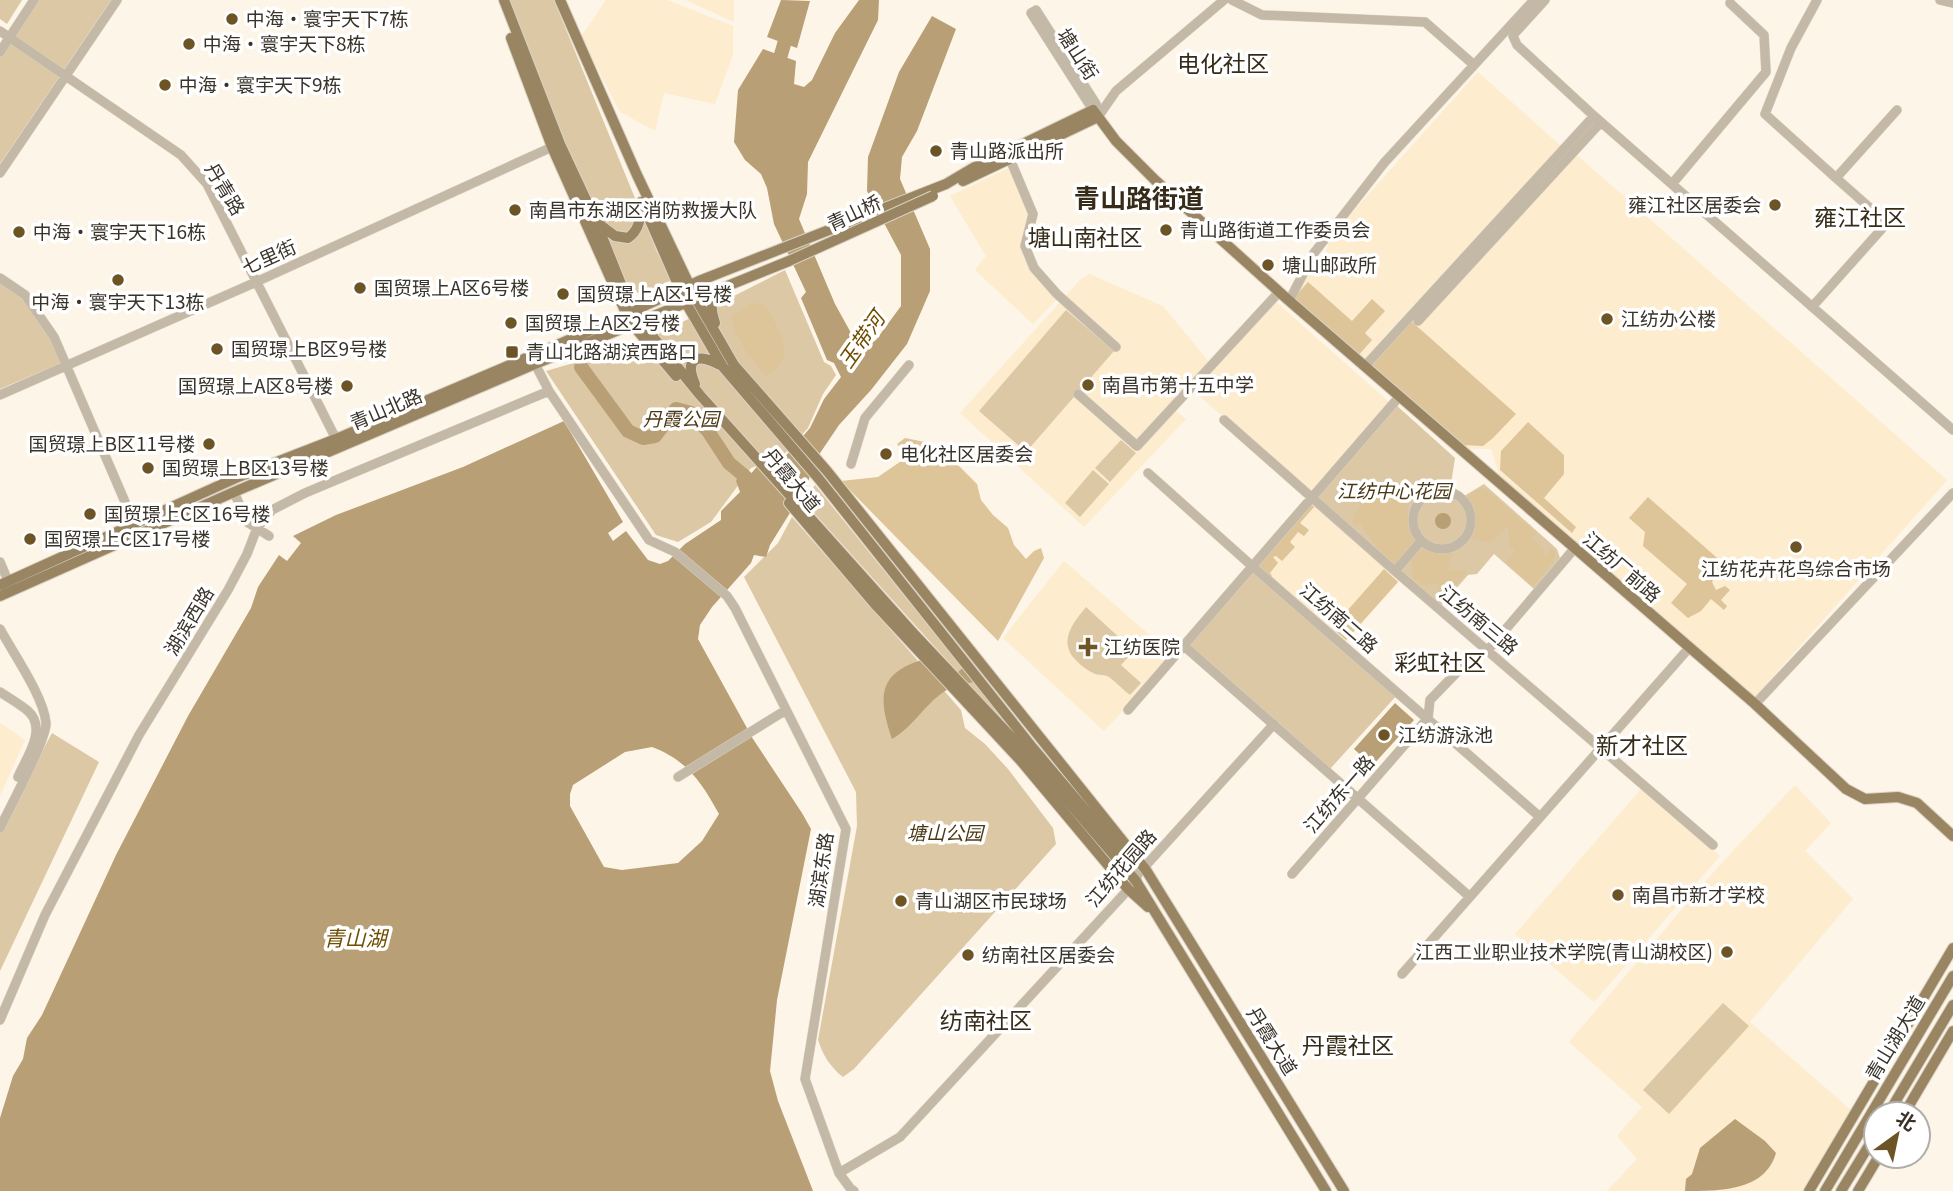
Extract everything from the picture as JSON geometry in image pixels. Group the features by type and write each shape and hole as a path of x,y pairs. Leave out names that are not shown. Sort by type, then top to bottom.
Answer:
{"main road":[{"name":"丹霞大道","path":"497,0 552,147 614,287 649,344 695,400 760,464"},
{"name":"丹霞大道","path":"504,0 560,144 625,294 630,312"},
{"name":"丹霞大道","path":"558,0 641,199 685,287"},
{"name":"丹霞大道","path":"558,0 668,240 691,301 723,367 785,431"},
{"path":"929,195 1010,159 1095,113"},
{"path":"929,195 973,168 1095,113"},
{"name":"塘山街","path":"1095,113 1116,141 1155,180 1285,297"},
{"name":"青山桥","path":"782,248 929,195"},
{"name":"青山桥","path":"789,261 929,195"},
{"path":"594,219 615,236 628,238 640,222 641,199"},
{"path":"668,240 690,270 702,275 718,273"},
{"name":"青山北路","path":"600,332 630,312 782,248"},
{"name":"青山北路","path":"4,583 238,477 600,332 637,323 789,261"},
{"path":"720,341 711,311 714,295 724,286"},
{"path":"600,332 616,311 618,301 614,287"},
{"name":"江纺厂前路","path":"1285,297 1755,704 1846,789 1864,799 1898,797 1917,803 1953,836"},
{"name":"丹霞大道","path":"691,301 734,365 785,431 823,475 1137,878 1326,1191"},
{"name":"丹霞大道","path":"637,323 798,508 874,603 1021,761 1170,910 1344,1191"},
{"path":"600,332 629,333 649,344"},
{"path":"700,395 691,372 693,362 705,358 723,367"},
{"name":"青山北路","path":"0,596 533,360"},
{"path":"1809,1191 1953,948"},
{"name":"青山湖大道","path":"1825,1191 1953,976"},
{"name":"青山湖大道","path":"1896,1100 1953,1006"},
{"path":"1912,1100 1953,1031"},
{"path":"1841,1191 1862,1157"},
{"path":"1858,1191 1871,1170"}],"street":[{"path":"0,52 34,0"},
{"path":"0,173 117,0"},
{"path":"1095,113 1224,0"},
{"path":"1232,0 1262,15 1425,22 1472,63"},
{"path":"1472,63 1523,5 1523,0"},
{"path":"1078,394 1137,446 1285,297 1311,251 1380,160 1534,0"},
{"path":"1545,0 1515,33 1515,42 1598,119 1953,430"},
{"path":"1812,307 1887,223 1765,114 1791,48 1817,0"},
{"path":"1940,0 1953,3"},
{"path":"1672,184 1766,72 1763,35 1730,3"},
{"name":"塘山街","path":"1036,10 1096,104 1095,113 1031,13 1036,10"},
{"name":"丹青路","path":"0,31 181,155 207,184 336,439"},
{"path":"1836,178 1897,110"},
{"path":"1418,321 1598,119"},
{"path":"1365,366 1598,119"},
{"name":"七里街","path":"0,395 552,147"},
{"path":"1010,159 1033,214 1025,246 1034,268 1057,294 1116,347"},
{"path":"0,278 24,295 54,337 135,525"},
{"path":"533,360 550,391"},
{"path":"851,464 865,418 909,365"},
{"name":"湖滨西路","path":"0,1020 46,915 139,736 228,590 257,528 272,510 305,493 550,391"},
{"name":"湖滨东路","path":"550,391 649,540 675,552 727,596 736,608 846,829 805,1079 839,1173 854,1191"},
{"path":"1128,710 1399,397"},
{"name":"江纺南三路","path":"1224,420 1713,845"},
{"name":"江纺南二路","path":"1148,473 1540,817"},
{"path":"1440,491 1458,496 1465,503 1471,521 1464,539 1448,549 1438,549 1421,541 1413,524 1416,506 1422,498 1440,491"},
{"path":"234,492 247,522 269,536"},
{"path":"1755,704 1953,493"},
{"path":"1395,571 1421,541"},
{"name":"江纺东一路","path":"1292,874 1428,718 1430,700 1462,667 1488,650 1574,549"},
{"path":"0,562 4,583"},
{"path":"0,629 34,690 46,725 0,828"},
{"path":"1183,645 1470,897"},
{"path":"1402,974 1689,648"},
{"path":"0,692 30,713 37,725 36,737 0,815"},
{"path":"682,774 786,710"},
{"name":"江纺花园路","path":"839,1173 900,1138 1274,724"}],"shaded area":[{"path":"606,0 667,0 733,26 733,55 715,104 664,93 655,131 620,112 581,37"},
{"path":"686,0 734,0 734,22"},
{"path":"1478,72 1561,146 1363,360 1293,295 1326,252 1331,236"},
{"path":"1570,149 1947,480 1755,697 1500,478 1491,449 1465,449 1371,365"},
{"path":"1011,167 1029,215 1021,246 1025,260 1057,299 1033,324 975,270 986,256 950,196"},
{"name":"南昌市第十五中学","path":"1089,274 1163,306 1210,363 1171,407 1186,419 1084,527 960,413 1080,280"},
{"path":"1308,282 1352,321 1372,299 1385,311 1365,333 1372,340 1357,357 1292,300"},
{"path":"1275,301 1389,402 1310,494 1194,391"},
{"path":"752,303 763,305 771,314 783,344 784,355 781,362 766,376 740,341 731,316"},
{"path":"1411,321 1516,414 1483,446 1462,445 1372,365"},
{"path":"1528,422 1564,455 1564,474 1544,498 1576,527 1572,533 1500,470 1501,451"},
{"path":"905,438 925,442 950,457 977,484 981,500 1008,528 1014,545 1026,559 1041,548 1044,558 998,641 841,481 878,477 907,457 897,444"},
{"path":"1483,487 1536,533 1531,538 1542,548 1545,556 1552,548 1556,552 1553,562 1533,586 1506,562 1515,551 1509,545 1508,526 1491,543 1471,538 1475,517 1465,498"},
{"path":"1375,496 1402,496 1408,507 1407,515 1416,542 1396,567 1379,551 1361,524 1353,525 1359,507"},
{"path":"1648,497 1725,565 1712,582 1716,590 1725,586 1730,590 1721,600 1727,606 1724,610 1711,599 1701,611 1688,618 1671,603 1687,584 1643,546 1645,532 1629,518"},
{"path":"1310,502 1401,579 1344,644 1254,566"},
{"path":"1310,503 1314,507 1300,523 1309,530 1304,536 1298,532 1290,542 1295,547 1282,561 1276,556 1273,557 1278,563 1270,573 1270,579 1256,567"},
{"path":"1423,548 1452,554 1448,570 1468,571 1440,603 1439,583 1422,585 1413,578 1411,561"},
{"name":"江纺医院","path":"1064,561 1174,656 1104,731 1003,638"},
{"path":"1384,569 1398,582 1346,640 1332,628"},
{"path":"0,723 25,740 0,796"},
{"name":"江西工业职业技术学院(青山湖校区)","path":"1795,785 1831,823 1805,851 1853,899 1750,1022 1852,1111 1807,1191 1607,1191 1637,1159 1617,1136 1642,1107 1569,1042 1717,868"},
{"name":"南昌市新才学校","path":"1642,788 1720,856 1594,1002 1515,934"}],"green space":[{"path":"0,0 22,0 7,24 0,19"},
{"path":"37,0 111,0 0,164 0,57"},
{"path":"509,0 554,0 657,252 672,280 643,293 631,292 564,143"},
{"name":"丹霞公园","path":"785,270 824,362 831,366 836,375 823,394 808,428 778,461 768,461 751,468 711,522 678,542 656,535 546,371 639,344"},
{"path":"0,282 21,296 51,339 61,363 0,389"},
{"path":"1066,310 1114,351 1026,452 979,411"},
{"name":"江纺中心花园","path":"1395,404 1455,458 1451,484 1464,496 1484,484 1557,549 1560,558 1558,563 1535,590 1494,554 1477,574 1468,575 1440,607 1314,498"},
{"path":"1121,440 1136,453 1110,482 1095,468"},
{"path":"1093,470 1109,484 1080,517 1065,503"},
{"path":"815,485 1036,759 804,502"},
{"name":"塘山公园","path":"792,517 961,710 965,728 985,744 1008,769 1053,828 1056,844 854,1069 843,1077 834,1069 818,1040 857,826 856,792 744,577 778,543"},
{"path":"1252,566 1398,694 1330,769 1183,645"},
{"path":"1086,607 1134,651 1121,665 1141,683 1130,695 1109,677 1084,668 1072,656 1067,643 1070,630"},
{"path":"52,733 99,762 0,971 0,830"},
{"path":"1723,1003 1749,1026 1669,1114 1643,1090"}],"water":[{"path":"781,0 810,1 797,48 767,37"},
{"name":"青山湖","path":"859,0 879,0 878,20 808,162 807,194 799,219 835,304 861,351 876,340 901,306 901,255 867,191 868,157 899,72 932,16 956,29 917,131 902,157 900,179 930,249 930,291 907,344 839,425 812,465 808,484 770,545 766,557 754,555 751,563 712,607 700,625 698,639 753,739 811,829 777,1000 770,1071 778,1101 813,1191 0,1191 0,1118 13,1076 23,1059 27,1038 42,1015 116,855 188,716 251,608 258,587 279,555 287,561 301,543 293,536 336,515 463,467 564,421 623,522 608,533 613,541 626,531 648,560 660,564 668,561 685,544 721,520 721,511 740,492 736,481 740,472 750,475 759,464 776,467 810,428 824,399 841,377 834,363 827,360 801,298 806,292 774,224 767,188 761,174 745,160 734,142 738,90 763,49 796,61 794,84 804,87 812,80 835,33","holes":["652,747 664,752 692,774 719,814 702,841 678,863 622,870 604,867 570,806 573,785 625,752"]},
{"path":"1440,513 1446,513 1451,521 1449,527 1440,529 1435,524 1435,518"},
{"path":"929,658 957,673 965,666 990,672 994,679 950,688 934,699 907,728 892,739 884,710 886,687 900,670"},
{"name":"江纺游泳池","path":"1395,703 1414,720 1372,766 1354,749"},
{"path":"1735,1119 1765,1141 1776,1153 1770,1166 1752,1182 1740,1186 1685,1191 1686,1179 1692,1174 1700,1148"}],"waterway":[{"path":"776,72 789,27"},
{"path":"581,367 628,431 643,438 655,436 676,409 691,413 708,431 729,463 754,484"}],"place":[{"name":"中海·寰宇天下7栋","path":"232,19"},
{"name":"中海·寰宇天下8栋","path":"189,44"},
{"name":"中海·寰宇天下9栋","path":"165,85"},
{"name":"青山路派出所","path":"936,151"},
{"name":"雍江社区居委会","path":"1775,205"},
{"name":"南昌市东湖区消防救援大队","path":"515,210"},
{"name":"青山路街道工作委员会","path":"1166,230"},
{"name":"中海·寰宇天下16栋","path":"19,232"},
{"name":"塘山邮政所","path":"1268,265"},
{"name":"中海·寰宇天下13栋","path":"118,280"},
{"name":"国贸璟上A区6号楼","path":"360,288"},
{"name":"国贸璟上A区1号楼","path":"563,294"},
{"name":"江纺办公楼","path":"1607,319"},
{"name":"国贸璟上A区2号楼","path":"511,323"},
{"name":"国贸璟上B区9号楼","path":"217,349"},
{"name":"青山北路湖滨西路口","path":"512,352"},
{"name":"南昌市第十五中学","path":"1088,385"},
{"name":"国贸璟上A区8号楼","path":"347,386"},
{"name":"国贸璟上B区11号楼","path":"209,444"},
{"name":"电化社区居委会","path":"886,454"},
{"name":"国贸璟上B区13号楼","path":"148,468"},
{"name":"国贸璟上C区16号楼","path":"90,514"},
{"name":"国贸璟上C区17号楼","path":"30,539"},
{"name":"江纺花卉花鸟综合市场","path":"1796,547"},
{"name":"江纺医院","path":"1088,647"},
{"name":"江纺游泳池","path":"1384,735"},
{"name":"南昌市新才学校","path":"1618,895"},
{"name":"青山湖区市民球场","path":"901,901"},
{"name":"江西工业职业技术学院(青山湖校区)","path":"1727,952"},
{"name":"纺南社区居委会","path":"968,955"}],"district":[{"name":"电化社区","path":"1223,64"},
{"name":"青山路街道","path":"1139,199"},
{"name":"雍江社区","path":"1860,218"},
{"name":"塘山南社区","path":"1085,238"},
{"name":"彩虹社区","path":"1440,663"},
{"name":"新才社区","path":"1642,746"},
{"name":"纺南社区","path":"986,1021"},
{"name":"丹霞社区","path":"1348,1046"}],"water label":[{"name":"玉带河","path":"862,340"}]}
